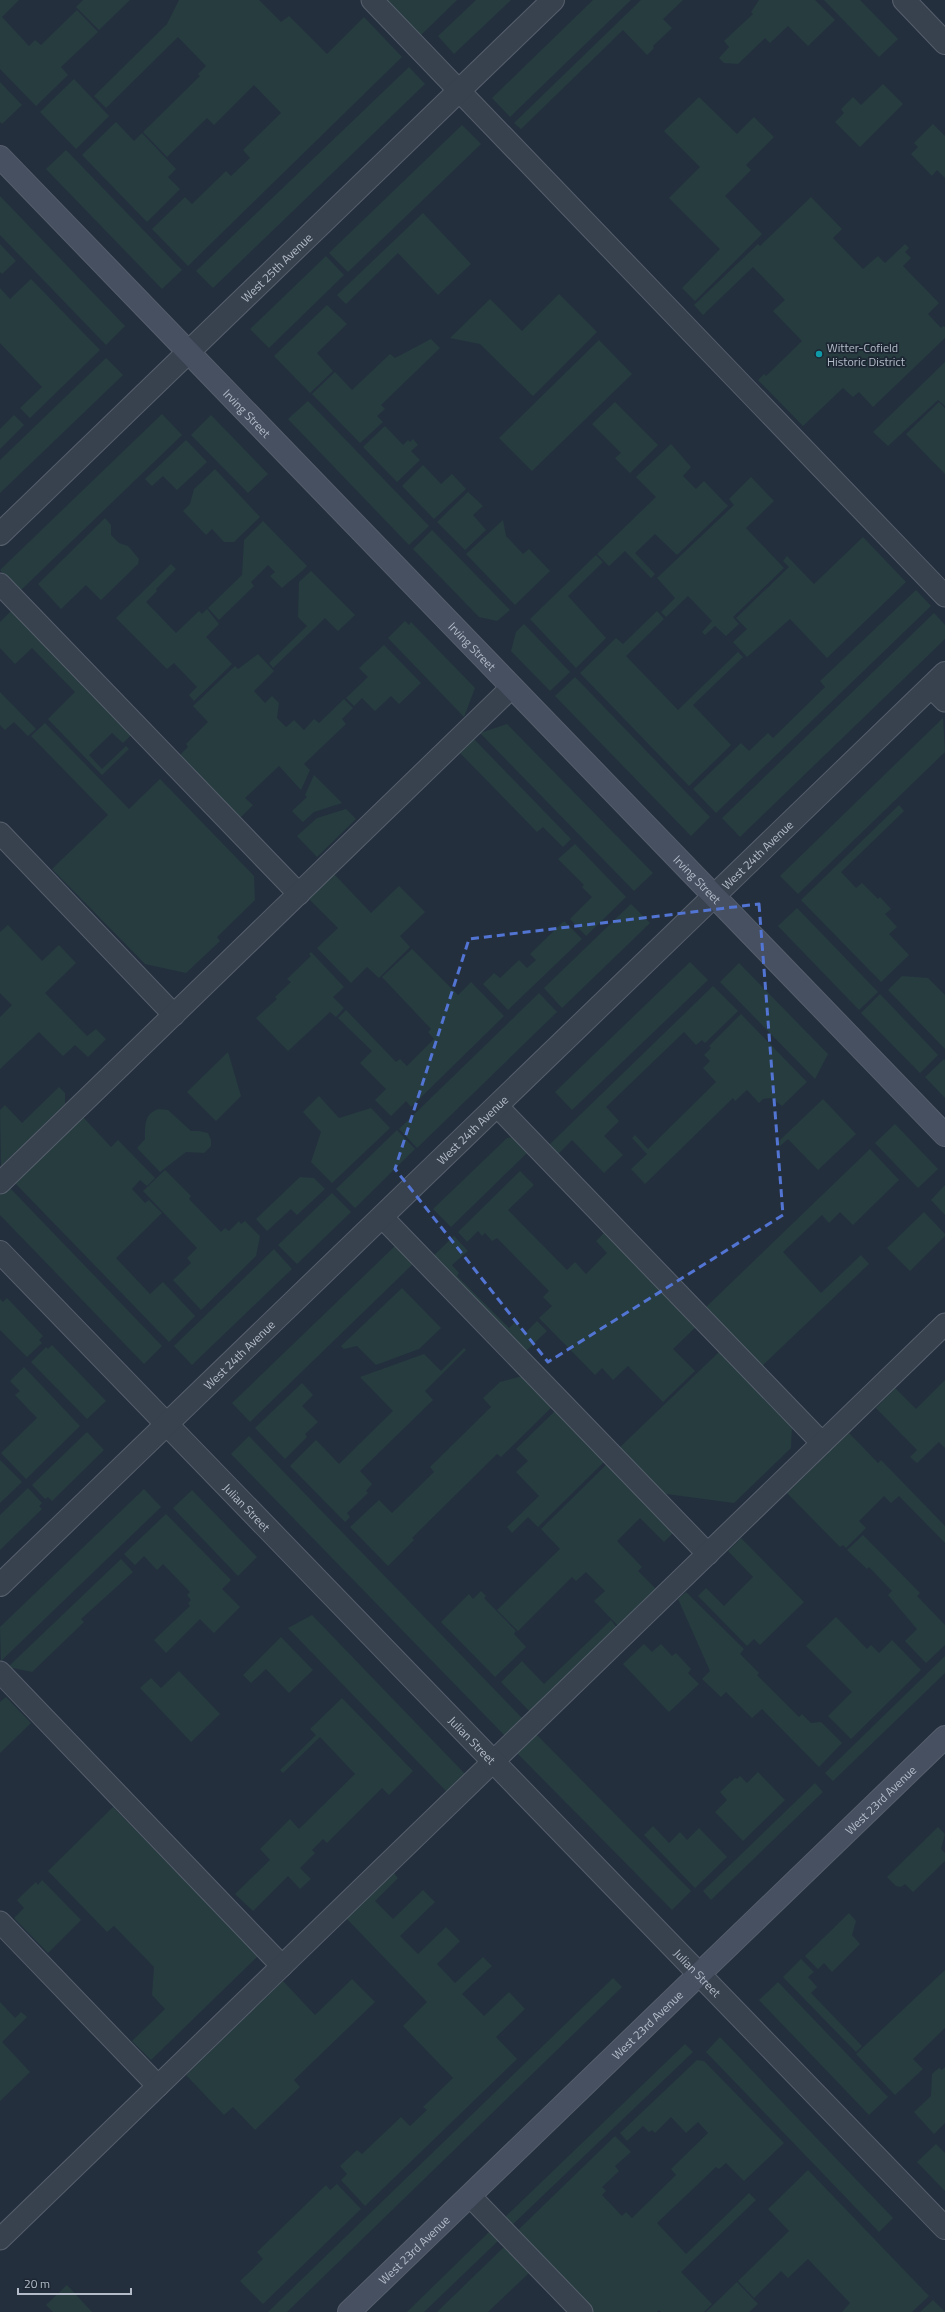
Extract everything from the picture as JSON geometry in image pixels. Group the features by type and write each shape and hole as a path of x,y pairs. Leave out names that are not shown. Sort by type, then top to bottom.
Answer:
{"street":[{"name":"West 25th Avenue","path":"0,534 553,0"},
{"path":"904,0 942,33"},
{"name":"Irving Street","path":"0,157 945,1135"},
{"name":"West 24th Avenue","path":"0,1585 714,897 940,687"},
{"name":"Julian Street","path":"0,1252 945,2228"},
{"name":"West 23rd Avenue","path":"348,2312 945,1737"}],"lane":[{"path":"372,0 945,596"},
{"path":"0,584 299,894"},
{"path":"0,1183 512,687"},
{"path":"0,833 174,1014"},
{"path":"498,1106 822,1443"},
{"path":"382,1217 708,1554"},
{"path":"0,2239 945,1324"},
{"path":"0,1672 282,1966"},
{"path":"0,1922 158,2086"},
{"path":"470,2196 582,2312"}],"highlighted area":[{"path":"759,904 783,1215 548,1362 395,1169 469,939"}],"green space":[{"path":"0,0 19,0 2,17 29,46 35,40 41,45 77,10 98,32 61,67 68,75 36,106 0,69"},
{"path":"83,0 130,0 99,30 76,7"},
{"path":"179,0 259,0 281,22 289,16 327,54 364,17 402,57 188,266 152,229 185,197 192,204 226,171 231,176 250,158 243,150 281,113 254,85 214,125 207,118 167,157 143,132 200,76 198,74 206,66 178,37 106,108 94,96 167,24"},
{"path":"385,0 457,0 420,36"},
{"path":"476,0 511,0 454,54 438,36"},
{"path":"593,0 631,0 510,117 492,98"},
{"path":"641,0 683,0 663,19 672,28 653,46 654,48 647,55 623,30 521,129 514,123"},
{"path":"759,0 815,0 835,20 808,46 788,26 770,43 765,38 738,64 724,63 719,58 729,47 724,41 753,14 751,12"},
{"path":"824,0 860,0 898,39 879,57"},
{"path":"409,67 425,84 213,288 196,271"},
{"path":"74,79 109,116 76,149 40,112"},
{"path":"0,82 22,105 2,124 0,122"},
{"path":"883,84 903,104 860,147 835,122 844,113 841,109 853,97 861,105"},
{"path":"699,97 737,134 754,117 774,137 746,165 751,170 725,196 762,234 695,301 682,288 720,249 669,198 700,167 664,131"},
{"path":"116,122 134,141 142,133 176,169 168,177 180,189 147,222 82,155"},
{"path":"933,124 945,136 945,178 937,170 932,176 911,154 918,147 914,143"},
{"path":"462,125 481,144 348,272 329,253"},
{"path":"66,150 182,270 162,289 46,169"},
{"path":"0,196 125,326 106,345 0,235"},
{"path":"811,197 842,229 833,238 863,269 878,256 885,263 905,244 909,248 905,252 911,258 903,266 939,303 928,314 941,328 943,326 945,327 945,338 873,407 859,392 853,397 843,388 803,426 758,380 764,374 766,376 802,341 773,311 785,300 753,267 703,315 694,305 758,244 760,246"},
{"path":"423,213 471,264 438,295 398,253 346,304 337,295"},
{"path":"0,244 16,261 2,274 0,272"},
{"path":"326,256 344,275 269,348 250,329"},
{"path":"31,279 100,350 30,418 20,408 42,387 0,343 0,288 10,299"},
{"path":"559,294 597,332 533,396 480,344 450,338 490,299 522,331"},
{"path":"327,305 347,324 317,353 333,371 310,393 274,356"},
{"path":"431,339 440,348 381,405 385,409 377,416 383,422 360,443 312,394 335,372 352,390 390,354 395,358"},
{"path":"599,340 632,374 532,471 499,438"},
{"path":"106,358 123,375 0,493 0,460"},
{"path":"945,362 945,406 938,400 888,446 873,432"},
{"path":"308,401 429,526 409,545 288,419"},
{"path":"615,402 658,445 630,473 615,458 621,453 592,424"},
{"path":"939,402 945,408 945,474 906,434"},
{"path":"162,414 182,435 20,591 0,570"},
{"path":"14,415 24,425 0,449 0,429"},
{"path":"211,415 268,474 248,493 191,435"},
{"path":"385,426 403,445 408,440 410,442 413,439 418,445 411,451 420,460 397,482 363,447"},
{"path":"186,440 207,462 177,490 163,476 152,486 145,479"},
{"path":"671,444 691,467 683,476 696,489 704,481 728,506 677,555 655,534 635,553 655,574 651,578 625,551 609,566 597,554 656,497 636,477"},
{"path":"423,465 441,484 452,474 466,489 434,519 402,486"},
{"path":"215,469 260,517 234,542 224,542 212,529 206,535 183,511 190,504 194,489"},
{"path":"751,477 774,501 746,528 784,568 733,617 739,624 726,636 715,626 705,635 702,632 712,621 688,596 666,617 661,612 675,598 657,578 734,505 729,499"},
{"path":"468,492 483,506 473,515 486,530 465,550 437,522"},
{"path":"105,518 111,525 111,535 119,543 128,546 139,559 138,564 101,600 86,585 61,609 38,584"},
{"path":"503,520 506,536 523,554 529,549 550,571 515,605 466,554"},
{"path":"263,521 307,566 282,588 270,576 275,572 268,565 251,582 254,586 219,620 208,608 242,575 244,540"},
{"path":"432,530 510,610 497,621 479,617 413,549"},
{"path":"863,537 906,582 827,658 790,619 747,657 733,642 747,629 736,618 789,567 783,561 787,556 814,584"},
{"path":"596,555 603,562 568,596 606,638 576,668 530,619"},
{"path":"171,564 176,569 156,589 157,591 146,602 176,633 199,611 202,614 207,609 219,624 206,637 232,664 194,701 189,695 197,687 174,663 167,669 116,618"},
{"path":"311,571 355,615 338,631 325,618 273,668 269,663 307,626 298,617 299,582"},
{"path":"916,590 931,606 716,813 693,789 741,743 749,751 768,733 773,738 825,687 820,681"},
{"path":"13,609 133,733 123,743 112,733 89,755 102,769 126,746 129,749 102,775 48,719 75,692 32,648 15,664 0,648 0,622"},
{"path":"657,611 664,619 626,656 678,710 738,652 743,657 693,705 731,745 689,786 580,673 616,638 623,644"},
{"path":"934,613 945,625 945,639 740,837 722,818"},
{"path":"405,621 409,625 411,622 475,688 464,717 388,638"},
{"path":"524,624 570,672 550,691 511,651 516,632"},
{"path":"384,645 421,683 399,704 391,696 375,711 362,698 354,706 346,698 368,677 359,668"},
{"path":"258,654 274,671 254,691 265,703 272,696 279,703 277,718 286,727 294,720 304,730 314,719 319,723 344,699 353,708 342,719 346,724 304,764 310,770 301,790 279,766 245,798 253,805 240,818 180,755 188,747 186,744 208,722 193,706 235,666 238,669"},
{"path":"575,677 710,817 691,836 555,696"},
{"path":"0,692 36,729 28,736 14,722 5,730 0,725"},
{"path":"943,718 945,752 798,894 780,876"},
{"path":"45,723 129,809 160,779 254,876 255,900 217,937 220,941 186,973 145,964 52,869 108,815 31,736"},
{"path":"507,724 653,873 634,891 480,733"},
{"path":"473,738 571,839 563,847 543,827 537,832 459,752"},
{"path":"314,775 342,803 314,812 303,822 292,811 307,797 305,795"},
{"path":"899,805 904,811 841,872 856,888 862,883 878,899 880,897 891,909 885,914 897,927 889,934 909,955 881,982 801,900"},
{"path":"346,809 356,819 317,857 297,836 317,818"},
{"path":"575,844 626,897 586,936 570,919 592,897 582,887 584,885 558,859"},
{"path":"334,874 371,913 399,886 425,912 400,936 410,947 379,978 367,967 351,983 317,948 338,928 309,899"},
{"path":"631,904 650,923 562,1008 544,988"},
{"path":"797,908 878,992 859,1010 778,926"},
{"path":"564,921 582,939 508,1010 483,984 494,973 500,978 519,960 527,968 536,960 530,954"},
{"path":"8,925 42,961 59,945 76,963 45,993 87,1036 96,1029 106,1039 88,1057 75,1045 63,1056 39,1032 0,1069 0,1017 12,1005 0,993 0,932"},
{"path":"412,949 458,995 471,982 504,1016 411,1107 406,1101 391,1116 375,1100 386,1089 360,1063 372,1051 338,1018 346,1010 396,1062 400,1059 407,1066 434,1039 428,1032 431,1029 382,977"},
{"path":"311,952 344,987 333,997 344,1008 336,1017 330,1012 288,1051 256,1018 277,999 275,997 291,982 287,979 311,956 309,954"},
{"path":"690,962 708,980 572,1110 555,1092"},
{"path":"739,963 828,1054 815,1079 720,982"},
{"path":"902,976 928,978 945,995 945,1049 888,990"},
{"path":"713,986 738,1011 705,1043 702,1040 696,1045 684,1032 606,1107 619,1121 604,1136 623,1155 604,1173 572,1140 557,1155 548,1146"},
{"path":"539,993 557,1012 417,1148 399,1129"},
{"path":"880,994 938,1055 920,1073 861,1013"},
{"path":"741,1014 807,1082 782,1106 771,1098 763,1099 759,1103 747,1090 735,1101 733,1098 645,1184 631,1169 647,1154 632,1138 635,1135 648,1149 716,1082 703,1068 710,1061 704,1055 711,1048 709,1046"},
{"path":"228,1052 241,1096 216,1121 187,1092"},
{"path":"944,1059 945,1061 945,1098 925,1077"},
{"path":"59,1087 65,1093 65,1104 1,1166 0,1110 5,1105 22,1123"},
{"path":"319,1096 339,1118 371,1108 390,1128 332,1183 311,1162 321,1132 303,1112"},
{"path":"823,1099 856,1134 818,1170 788,1139 780,1146 777,1143"},
{"path":"159,1109 168,1110 191,1131 208,1133 211,1140 211,1146 204,1153 186,1152 160,1172 137,1148 145,1139 145,1125 148,1117 154,1111"},
{"path":"81,1115 111,1147 118,1140 155,1178 147,1186 140,1180 132,1189 145,1203 149,1200 162,1213 116,1258 150,1294 163,1282 195,1316 169,1342 13,1181"},
{"path":"895,1124 938,1169 918,1188 875,1143"},
{"path":"397,1130 415,1149 355,1208 336,1189"},
{"path":"514,1137 528,1152 451,1227 433,1209 507,1138"},
{"path":"870,1149 899,1180 853,1225 840,1212 829,1223 822,1215 783,1252 821,1293 861,1255 869,1264 761,1367 705,1308"},
{"path":"165,1170 191,1196 189,1199 221,1232 225,1228 229,1231 239,1221 241,1224 245,1221 260,1236 256,1256 201,1310 173,1280 191,1263 187,1258 197,1248 143,1191"},
{"path":"520,1171 534,1185 508,1210 567,1270 575,1262 586,1274 607,1253 596,1241 606,1231 698,1325 673,1349 695,1371 663,1402 628,1366 613,1380 602,1368 595,1375 539,1318 552,1306 543,1297 549,1291 497,1238 492,1241 485,1233 482,1236 478,1231 467,1242 458,1232"},
{"path":"300,1177 314,1178 325,1189 297,1215 291,1209 267,1231 256,1219"},
{"path":"945,1185 945,1215 931,1200"},
{"path":"9,1187 162,1346 144,1364 0,1215 0,1195"},
{"path":"332,1193 351,1212 297,1264 278,1245"},
{"path":"924,1212 945,1234 945,1236 910,1271 887,1248"},
{"path":"454,1236 468,1251 452,1265 459,1273 457,1276 509,1328 515,1322 525,1333 537,1321 547,1331 524,1353 431,1258"},
{"path":"396,1245 414,1263 250,1422 232,1403"},
{"path":"274,1249 292,1269 192,1365 174,1346"},
{"path":"402,1288 441,1328 419,1349 376,1365 357,1346 344,1349 341,1346"},
{"path":"7,1298 43,1336 39,1340 42,1343 27,1357 0,1330 0,1299 3,1302"},
{"path":"52,1345 106,1401 87,1419 31,1362 46,1347 48,1349"},
{"path":"464,1348 466,1350 425,1391 433,1400 360,1471 372,1484 366,1491 368,1493 347,1513 350,1517 345,1522 290,1466 316,1440 339,1464 393,1411 360,1377 424,1354 441,1371"},
{"path":"720,1351 792,1426 791,1448 734,1503 659,1493 617,1450"},
{"path":"24,1367 80,1426 26,1479 1,1453 37,1418 15,1395 20,1391 10,1381"},
{"path":"522,1376 552,1407 501,1457 497,1454 412,1538 414,1540 388,1566 350,1527 379,1500 392,1513 434,1472 430,1467 491,1407 483,1398 500,1382"},
{"path":"945,1380 945,1448 939,1442 917,1463 910,1457 917,1450 876,1408 895,1388 916,1409"},
{"path":"302,1383 313,1395 302,1406 318,1422 305,1434 307,1437 285,1459 255,1428"},
{"path":"556,1410 605,1461 538,1527 528,1517 512,1533 507,1527 539,1496 516,1472 528,1461 516,1449"},
{"path":"87,1432 104,1450 52,1501 48,1497 45,1499 32,1485"},
{"path":"849,1433 878,1463 881,1460 945,1526 945,1543 899,1496 891,1503 884,1496 859,1521 866,1528 846,1548 843,1545 840,1547 787,1493"},
{"path":"249,1436 524,1720 506,1737 231,1454"},
{"path":"0,1460 22,1482 0,1503"},
{"path":"608,1463 675,1531 664,1542 640,1518 617,1541 642,1567 638,1571 657,1590 619,1627 594,1601 605,1591 586,1572 576,1581 572,1577 518,1631 497,1610 560,1549 541,1529"},
{"path":"28,1488 42,1503 39,1506 42,1509 0,1550 0,1515"},
{"path":"144,1489 161,1507 1,1661 0,1627"},
{"path":"192,1490 257,1557 238,1576 173,1508"},
{"path":"166,1514 231,1580 222,1589 240,1607 214,1633 200,1619 166,1653 154,1640 190,1606 188,1603 191,1600 187,1595 190,1592 163,1564 157,1570 144,1556 135,1565 124,1554"},
{"path":"863,1535 920,1593 917,1596 945,1625 945,1645 926,1663 905,1641 917,1629 888,1595 892,1591 869,1567 867,1569 847,1550"},
{"path":"741,1538 804,1602 760,1645 754,1639 747,1646 698,1596 706,1588 724,1606 753,1577 728,1551"},
{"path":"121,1559 133,1572 81,1619 84,1622 32,1672 8,1667"},
{"path":"481,1591 486,1596 484,1598 516,1631 514,1634 526,1647 495,1677 441,1622 469,1594 473,1599"},
{"path":"686,1592 744,1649 740,1654 759,1673 757,1675 799,1717 802,1714 811,1723 821,1722 842,1743 819,1767 762,1709 752,1718 726,1692 721,1697 702,1679 710,1671 678,1599"},
{"path":"312,1615 465,1774 447,1792 288,1628"},
{"path":"836,1617 867,1649 871,1645 879,1653 892,1640 921,1670 851,1739 828,1716 852,1692 806,1646"},
{"path":"611,1620 618,1629 531,1713 501,1682 522,1661 544,1684"},
{"path":"281,1637 313,1670 289,1693 266,1669 251,1683 243,1675"},
{"path":"644,1644 652,1652 661,1644 672,1656 676,1653 691,1669 688,1673 699,1684 669,1712 623,1664"},
{"path":"945,1656 945,1673 833,1781 825,1773"},
{"path":"179,1671 220,1714 191,1742 140,1688 151,1678 161,1688"},
{"path":"6,1697 31,1723 0,1753 0,1702"},
{"path":"342,1698 413,1771 389,1795 382,1788 327,1843 323,1839 312,1850 315,1853 300,1868 311,1879 300,1889 288,1876 253,1911 235,1894 270,1860 260,1849 290,1819 299,1829 355,1774 320,1737 283,1773 280,1770 316,1735 310,1729"},
{"path":"535,1733 691,1891 672,1910 516,1752"},
{"path":"758,1772 785,1800 743,1841 715,1812 727,1800 720,1792 735,1778 737,1779 740,1776 747,1783"},
{"path":"815,1783 823,1792 711,1900 703,1891"},
{"path":"113,1807 258,1956 151,2060 132,2041 165,2009 152,1995 154,1967 114,1926 107,1932 48,1871"},
{"path":"653,1826 669,1843 680,1832 687,1840 699,1828 727,1857 695,1888 644,1835"},
{"path":"938,1827 945,1834 941,1849 945,1853 945,1861 913,1892 905,1884 901,1887 896,1886 887,1877"},
{"path":"394,1873 398,1878 375,1901 393,1919 423,1890 435,1902 400,1936 418,1954 446,1927 460,1941 437,1964 455,1983 483,1957 492,1966 462,1994 484,2016 509,1992 525,2009 496,2037 517,2059 365,2206 341,2180 347,2174 340,2166 357,2150 362,2154 401,2117 410,2126 427,2110 423,2107 453,2078 403,2026 427,2002 346,1918"},
{"path":"42,1880 81,1920 48,1953 14,1918 24,1908 17,1900 36,1882 38,1885"},
{"path":"849,1913 856,1921 852,1935 860,1944 832,1972 824,1963 818,1969 805,1956"},
{"path":"801,1959 814,1972 808,1977 817,1987 811,1993 862,2046 856,2052 783,1977"},
{"path":"945,1970 945,2028 913,2059 923,2069 895,2095 856,2054"},
{"path":"613,1978 622,1987 287,2312 268,2312"},
{"path":"352,1979 375,2002 294,2080 300,2087 255,2130 233,2107 224,2115 186,2075 283,1981 315,2015"},
{"path":"778,1982 888,2097 869,2115 759,2000"},
{"path":"0,2002 15,2018 21,2012 27,2017 2,2042 30,2072 0,2101"},
{"path":"720,2037 893,2218 879,2232 706,2052"},
{"path":"685,2044 693,2052 509,2228 502,2220"},
{"path":"697,2060 704,2061 784,2143 744,2181 726,2163 719,2169 716,2167 657,2223 686,2254 749,2193 756,2200 681,2272 712,2304 704,2312 661,2312 659,2310 657,2312 591,2312 515,2233 615,2136 631,2152 615,2166 619,2171 602,2187 606,2191 602,2195 622,2216 626,2212 632,2218 676,2175 671,2169 708,2133 698,2122 686,2133 671,2117 655,2133 652,2130 649,2132 643,2126 627,2141 620,2133"},
{"path":"945,2067 945,2123 934,2134 914,2112 931,2096 932,2074 939,2068 942,2070"},
{"path":"936,2144 945,2153 945,2191 917,2162"},
{"path":"808,2170 929,2296 912,2312 842,2312 850,2303 808,2259 788,2278 781,2271 754,2298 738,2281 789,2231 768,2209"},
{"path":"337,2184 361,2209 263,2304 240,2281 263,2259 257,2252 326,2185 330,2190"},
{"path":"490,2231 499,2240 424,2312 407,2312"},
{"path":"504,2247 529,2273 488,2312 437,2312"},
{"path":"737,2282 758,2304 749,2312 706,2312"},
{"path":"67,2285 92,2312 53,2312 46,2305"},
{"path":"933,2300 945,2312 920,2312"}],"place":[{"name":"Witter-Cofield Historic District","path":"819,354"}]}
